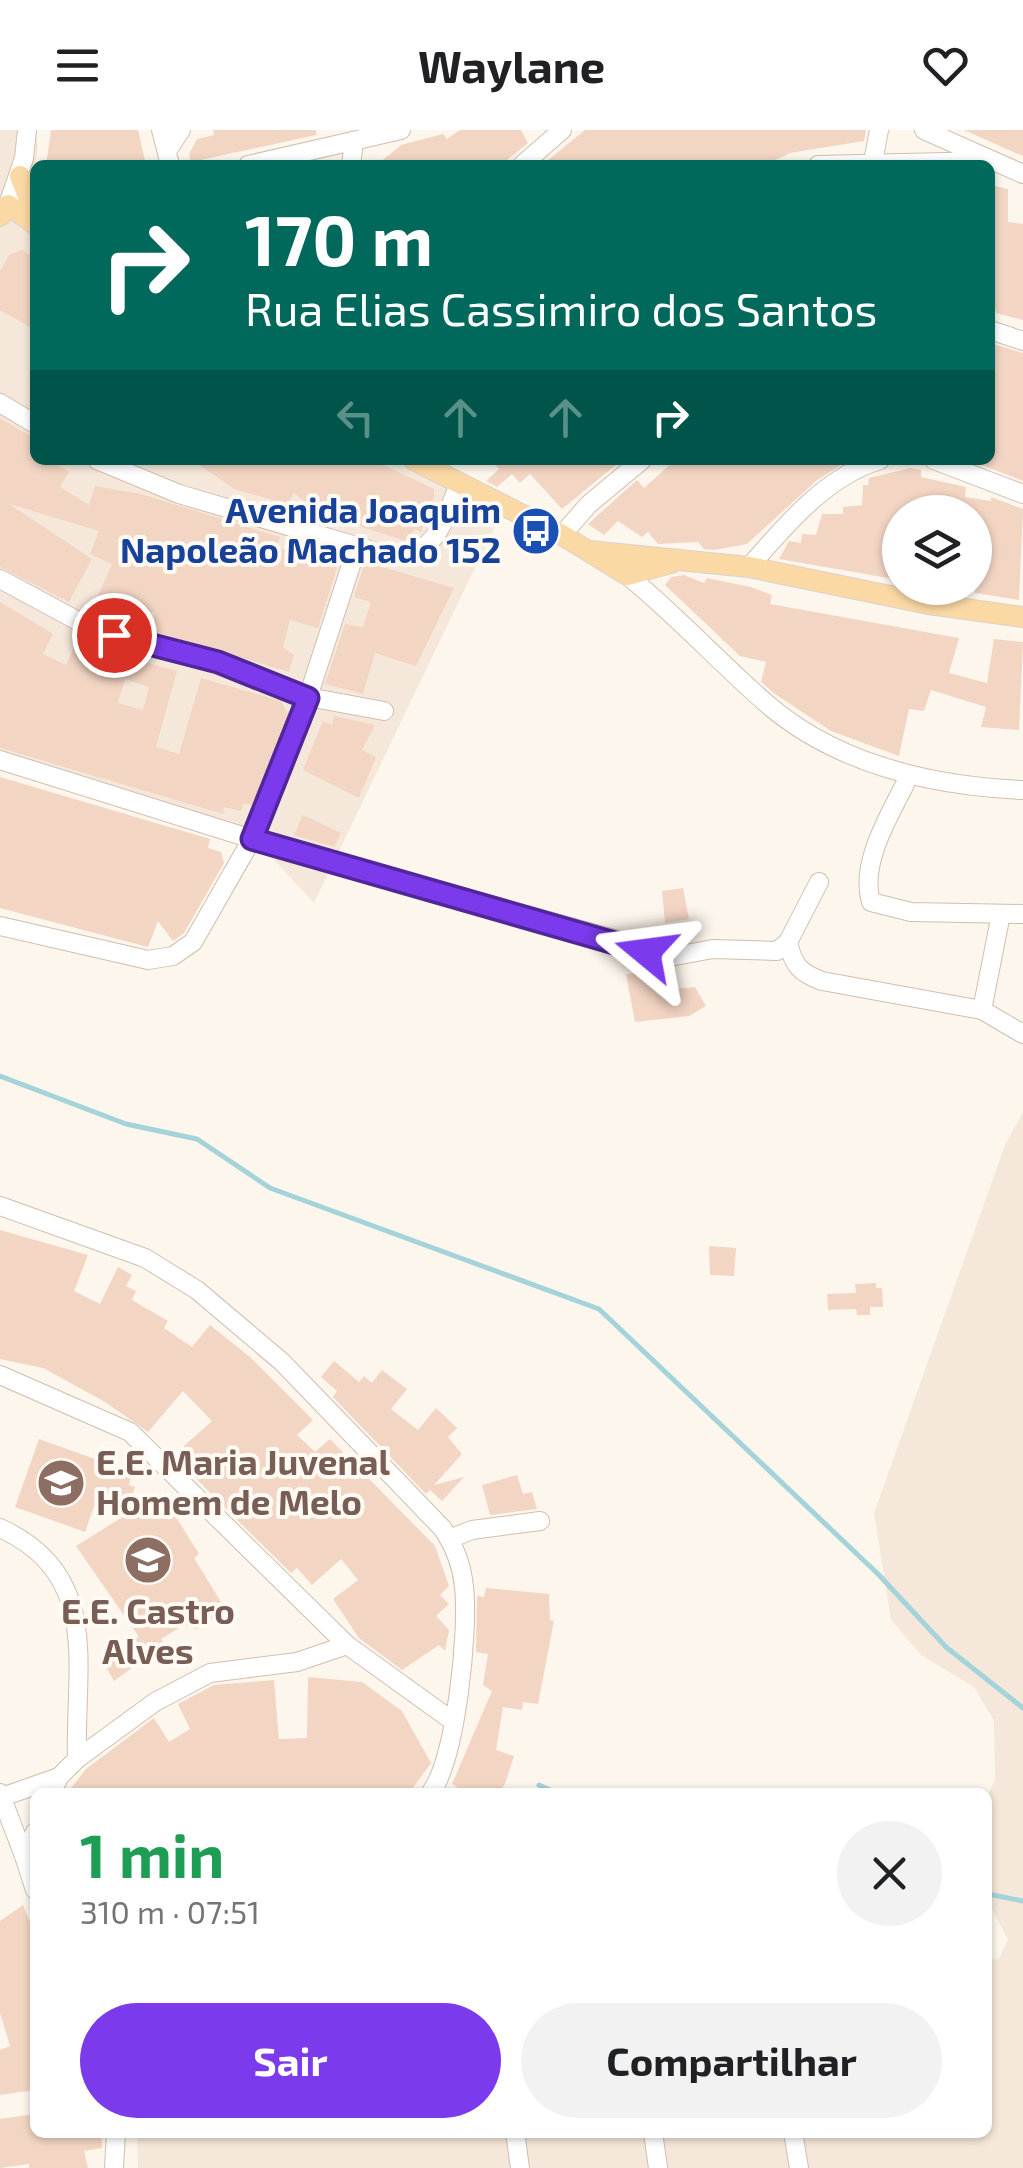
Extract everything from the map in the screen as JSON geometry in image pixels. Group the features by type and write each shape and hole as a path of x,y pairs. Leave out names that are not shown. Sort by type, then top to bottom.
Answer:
{"main road":[{"path":"20,176 30,201"},
{"path":"4,211 30,222"},
{"path":"425,465 562,535 626,575 690,558"},
{"path":"588,552 749,566 928,604 1023,616"}],"street":[{"path":"161,130 169,158"},
{"path":"169,158 181,130"},
{"path":"276,160 401,130"},
{"path":"528,160 562,130"},
{"path":"873,160 879,130"},
{"path":"924,130 986,160"},
{"path":"4,211 20,176 30,133"},
{"path":"352,160 354,142"},
{"path":"310,154 319,160"},
{"path":"995,164 1023,174"},
{"path":"995,332 1023,341"},
{"path":"0,402 30,421"},
{"path":"109,465 180,494 357,547 409,556 422,550 442,526 460,482"},
{"path":"562,535 588,505 636,465"},
{"path":"749,566 827,489 866,465"},
{"path":"947,465 1023,494"},
{"path":"0,926 148,960 173,956 193,942 252,839 308,698 357,547"},
{"path":"626,575 800,728 909,776 964,788 1023,790"},
{"path":"0,579 65,618 218,662 308,698 384,711"},
{"path":"0,760 252,839 660,954 675,956 713,949 764,953 788,942 820,882"},
{"path":"909,776 875,851 866,886 871,902 911,912 1023,914"},
{"path":"982,1010 1001,914"},
{"path":"788,942 792,961 803,974 822,982 982,1010 1023,1034"},
{"path":"0,1206 162,1266 219,1306 282,1362 407,1488 449,1539 465,1590 454,1722 444,1771 433,1788"},
{"path":"0,1375 130,1432 347,1645 454,1722"},
{"path":"449,1539 472,1530 540,1521"},
{"path":"0,1528 44,1556 62,1578 74,1606 78,1632 76,1759"},
{"path":"56,1785 76,1759 126,1720 192,1681 236,1666 297,1662 347,1645"},
{"path":"30,1790 1,1795 30,1875"},
{"path":"24,1856 30,1843"},
{"path":"114,2168 116,2138"},
{"path":"517,2138 520,2168"},
{"path":"654,2138 658,2168"},
{"path":"794,2138 799,2168"}],"shaded area":[{"path":"0,130 36,130 38,149 36,160 30,160 24,220 30,224 30,465 411,465 469,494 497,522 314,903 264,849 0,771"},
{"path":"1023,1112 1023,2168 138,2168 137,2138 992,2138 992,1960 999,1959 1008,1939 992,1909 994,1721 974,1687 921,1655 891,1620 874,1513 1005,1145"}],"building":[{"path":"51,130 138,130 145,160 47,160"},
{"path":"213,130 316,130 316,135 190,160 189,154 197,139 214,135"},
{"path":"460,130 521,130 528,143 507,160 383,160 401,145 443,134 447,139"},
{"path":"585,130 866,130 864,141 790,153 775,160 548,160"},
{"path":"964,130 1023,130 1023,156 1011,151"},
{"path":"995,186 1008,189 1008,222 1023,224 1023,320 996,313"},
{"path":"22,250 30,255 30,327 0,310 0,271 10,254"},
{"path":"995,345 1023,353 1023,481 982,465 995,465"},
{"path":"0,418 30,436 30,465 57,465 69,472 60,487 89,505 95,486 141,494 280,537 277,547 312,558 314,549 341,555 318,628 290,620 283,647 294,655 289,672 150,630 155,613 131,606 126,624 90,613 112,564 90,554 99,531 9,504 92,559 69,602 0,567"},
{"path":"199,465 384,465 434,489 434,497 421,532 415,529 405,541 316,512 294,493 287,504 234,489"},
{"path":"495,465 616,465 562,509 530,474 520,483 512,474 497,487 486,481 499,469"},
{"path":"669,465 840,465 816,481 747,544 714,550 704,549 698,542 658,544 648,532 642,537 618,521 604,535 588,524 637,480 644,488"},
{"path":"910,468 921,470 921,477 966,487 965,495 882,495 882,577 779,559 789,541 801,543 802,534 816,535 822,514 843,514 843,507 862,505 863,485 868,485 869,478"},
{"path":"992,497 1023,509 1019,600 992,596"},
{"path":"365,562 454,588 416,666 375,653 363,694 325,684 345,624 363,627 371,602 354,597"},
{"path":"684,575 704,583 707,578 751,587 772,595 770,604 959,638 949,673 987,683 994,639 1023,642 1019,730 981,727 986,707 931,690 924,711 909,709 899,756 831,731 761,682 766,662 740,656 665,585 671,577"},
{"path":"0,602 53,634 43,654 66,665 76,643 177,671 156,747 179,754 201,678 281,701 288,714 252,805 244,803 241,811 224,807 223,814 0,748","holes":["125,679 149,687 143,710 118,703"]},
{"path":"334,716 375,725 362,750 376,757 359,798 303,770 323,721 332,725"},
{"path":"0,777 210,839 208,848 221,852 224,863 184,933 173,941 158,921 148,947 0,908"},
{"path":"303,815 341,833 334,847 294,835"},
{"path":"683,888 689,919 665,923 662,891"},
{"path":"652,972 654,991 695,987 706,1006 689,1016 635,1022 626,974"},
{"path":"0,1230 88,1255 74,1291 100,1304 118,1267 132,1275 126,1286 136,1291 132,1300 168,1321 164,1328 192,1347 210,1325 250,1357 313,1420 297,1435 315,1452 330,1439 435,1546 449,1586 440,1595 449,1604 436,1616 449,1630 445,1651 439,1645 402,1670 359,1638 333,1599 358,1580 341,1559 312,1585 297,1568 291,1573 213,1496 189,1471 195,1466 184,1446 212,1421 183,1391 148,1432 105,1402 43,1368 0,1359"},
{"path":"709,1246 736,1248 734,1276 710,1275"},
{"path":"876,1283 876,1288 882,1288 883,1307 870,1307 870,1315 857,1315 856,1309 828,1310 827,1294 856,1293 855,1284"},
{"path":"334,1361 359,1382 364,1376 372,1383 382,1370 407,1389 391,1409 418,1430 436,1408 457,1428 448,1437 462,1454 434,1485 464,1477 442,1501 430,1490 426,1494 333,1397 337,1391 321,1377"},
{"path":"39,1439 109,1464 107,1469 131,1477 129,1485 135,1487 129,1502 99,1492 85,1532 15,1507"},
{"path":"517,1475 523,1494 532,1492 537,1509 490,1515 482,1485"},
{"path":"161,1493 199,1554 194,1558 224,1607 216,1611 219,1615 196,1629 184,1625 161,1639 165,1644 114,1681 102,1660 139,1637 76,1546"},
{"path":"486,1588 549,1594 550,1620 554,1621 538,1704 523,1702 522,1710 503,1707 496,1750 514,1756 505,1784 502,1788 458,1788 452,1784 492,1691 483,1685 488,1654 476,1652 477,1596 484,1597"},
{"path":"308,1677 362,1682 402,1711 431,1763 413,1788 71,1788 86,1769 154,1718 169,1742 190,1729 178,1704 214,1685 274,1680 279,1739 307,1738"},
{"path":"23,1905 30,1922 30,2091 0,2095 0,2050 10,2046 0,2013 0,1921"},
{"path":"30,2115 30,2138 101,2138 102,2148 84,2151 88,2168 29,2168 29,2164 0,2168 0,2119"}],"waterway":[{"path":"0,1076 126,1124 197,1139 270,1188 599,1309 878,1574 946,1647 1023,1708"},
{"path":"539,1785 545,1788"},
{"path":"992,1895 1023,1901"}],"place":[{"name":"Avenida Joaquim Napoleão Machado 152","path":"536,531"},
{"name":"E.E. Maria Juvenal Homem de Melo","path":"61,1483"},
{"name":"E.E. Castro Alves","path":"148,1560"}],"route":[{"path":"114,635 218,662 308,698 252,839 324,856 646,952"}]}
